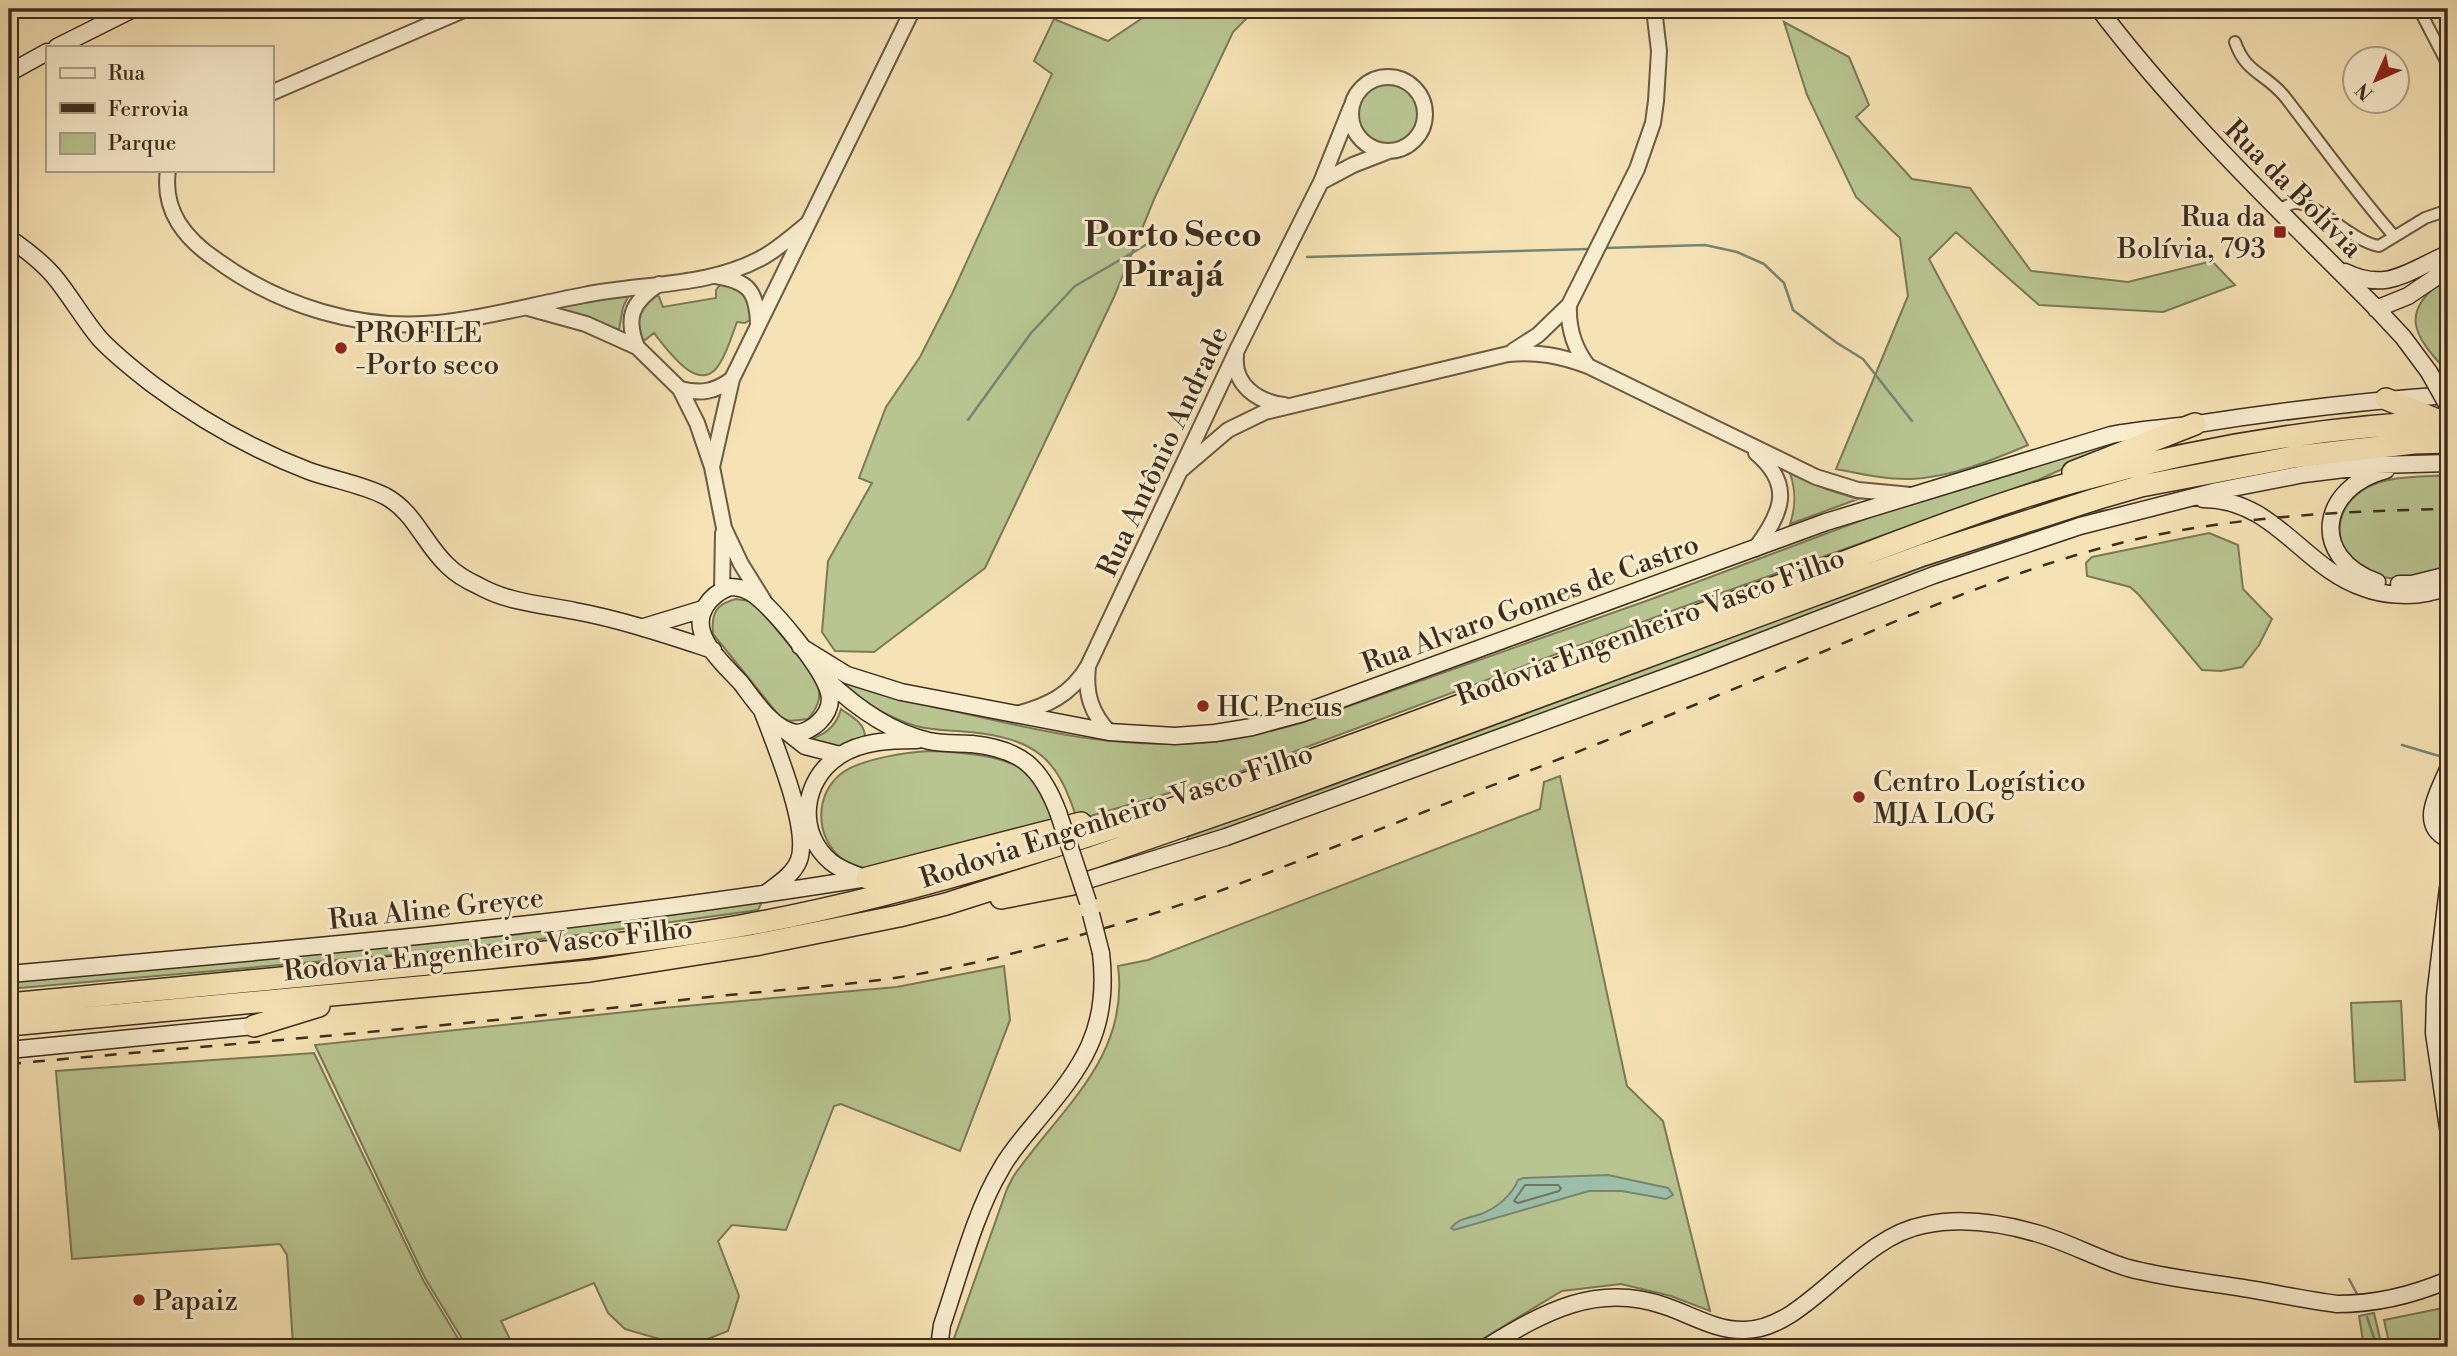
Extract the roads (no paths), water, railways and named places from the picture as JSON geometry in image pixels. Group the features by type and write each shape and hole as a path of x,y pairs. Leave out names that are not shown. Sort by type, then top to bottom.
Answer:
{"highway":[{"path":"2386,399 2445,416"},
{"name":"Rodovia Engenheiro Vasco Filho","path":"9,1004 547,952 660,938 746,925 907,890 1026,855 1249,782 2008,502 2074,482 2222,447 2324,430 2445,416"},
{"path":"2008,502 2088,465 2195,424"},
{"name":"Rodovia Engenheiro Vasco Filho","path":"9,1025 590,971 755,945 899,916 946,904 1094,857 1241,806 1653,653 2036,517 2141,486 2258,463 2329,452 2448,442"},
{"path":"867,878 1249,782"},
{"path":"946,904 1037,892 1078,883"},
{"path":"254,1026 370,992"}],"main road":[{"path":"59,46 133,9"},
{"name":"Rua da Bolívia","path":"2099,9 2168,94 2403,337 2429,372 2445,416"},
{"path":"9,73 46,53"},
{"path":"9,238 32,253 52,274 100,338 124,362 154,385 195,412 268,453 398,503 448,566 462,577 495,595 512,600 644,627 713,650"},
{"path":"2332,263 2356,278 2376,282 2388,281 2448,254"},
{"path":"2375,307 2408,296 2448,269"},
{"path":"2375,307 2388,281"},
{"path":"2403,337 2402,318 2408,296"},
{"path":"2195,424 2386,399 2448,395"},
{"name":"Rua Alvaro Gomes de Castro","path":"800,646 833,668 862,681 901,692 1110,732 1175,736 1215,733 1252,727 1303,713 1826,522 2111,435 2137,429 2195,424"},
{"path":"1078,883 1226,838 1699,665 1934,575 2080,526 2217,491 2304,474 2377,465 2448,463"},
{"path":"2409,465 2379,472 2357,483 2341,500 2330,522 2329,533 2333,545 2340,559 2348,566 2361,576 2377,582 2412,584 2448,575"},
{"path":"2159,505 2222,499 2241,506 2272,523 2345,580 2364,589 2404,594 2448,589"},
{"path":"840,755 805,746 781,727 761,708 704,639 700,620 711,597 722,590 739,587 749,591 767,607 821,674 850,701 878,720 929,741"},
{"path":"644,627 703,609"},
{"path":"781,727 796,733 819,722 830,702 829,692 821,674"},
{"path":"850,701 866,727 867,734 863,745"},
{"path":"761,708 783,766 799,826 801,848 798,862 792,872 763,895"},
{"path":"867,878 843,870 824,855 814,838 807,818 808,797 824,768 840,755 863,745 900,740 976,745 1016,755 1039,773 1046,784 1058,812 1101,953 1102,999 1089,1048 1072,1079 1013,1150 993,1183 942,1325 929,1347"},
{"path":"2448,769 2431,811 2432,827 2448,839"},
{"name":"Rua Aline Greyce","path":"9,974 598,918 867,878"},
{"path":"2448,888 2435,997 2434,1033 2448,1128"},
{"path":"2441,945 2448,921"},
{"path":"9,1049 254,1026"},
{"path":"1487,1347 1549,1313 1601,1297 1650,1301 1727,1329 1761,1328 1794,1313 1882,1242 1920,1225 1952,1220 2007,1226 2041,1234 2126,1267 2158,1275 2315,1301 2365,1303 2448,1280"},
{"path":"939,1347 942,1325"}],"street":[{"path":"273,92 466,9"},
{"path":"712,467 732,379 913,9"},
{"path":"1508,354 1538,335 1569,304 1637,169 1653,123 1660,51 1654,9"},
{"path":"2419,9 2448,65"},
{"path":"2235,43 2243,61 2285,97 2394,236"},
{"path":"1321,182 1353,165 1403,148 1421,131 1425,118 1419,94 1411,84 1387,76 1363,85 1355,95 1351,120 1360,138 1378,149 1391,151"},
{"name":"Rua Antônio Andrade","path":"1016,714 1058,699 1077,682 1088,666 1237,350 1321,182 1351,107"},
{"path":"167,172 169,205 176,221 195,244 230,270 309,309 394,324 437,323 526,308 585,294 715,276 764,257 807,224"},
{"path":"2279,210 2290,204 2304,205 2354,236 2376,246 2382,245 2425,218 2448,210"},
{"path":"715,276 743,283 751,291 758,310 758,325"},
{"path":"637,347 630,329 631,318 641,297 659,284"},
{"path":"1569,304 1572,335 1582,359 1588,366"},
{"path":"526,308 586,324 637,347 680,389 697,423 712,467 723,528 722,590"},
{"path":"1237,350 1236,373 1247,390 1264,401 1285,405"},
{"path":"1180,471 1228,430 1285,405 1508,354 1528,352 1550,354 1588,366 1839,486 1868,492 1912,495"},
{"path":"680,389 694,392 713,390 732,379"},
{"path":"1735,438 1769,466 1781,491 1779,512 1755,549"},
{"path":"723,528 767,607"},
{"name":"Rua Antônio Andrade","path":"1088,666 1087,688 1091,706 1101,724 1110,732"}],"water":[{"path":"1608,1175 1668,1188 1673,1195 1666,1199 1622,1191 1589,1191 1454,1230 1451,1228 1461,1220 1498,1205 1512,1191 1518,1180 1523,1178"}],"waterway":[{"path":"968,420 1031,333 1075,286 1156,239"},
{"path":"1604,248 1705,245 1737,252 1764,264 1784,283 1793,310 1863,359 1912,421"},
{"path":"1307,257 1590,249"},
{"path":"2402,745 2446,758"},
{"path":"2349,1279 2357,1294"},
{"path":"2367,1317 2377,1347"}],"railway":[{"path":"9,1064 419,1027 853,983 973,963 1126,922 1225,889 1624,733 1952,598 2048,564 2146,537 2221,524 2334,513 2448,509"}],"place":[{"name":"Rua da Bolívia, 793","path":"2280,232"},
{"name":"PROFILE -Porto seco","path":"341,348"},
{"name":"HC Pneus","path":"1203,706"},
{"name":"Centro Logístico MJA LOG","path":"1859,797"},
{"name":"Papaiz","path":"139,1300"}],"district":[{"name":"Porto Seco Pirajá","path":"1173,254"}]}
